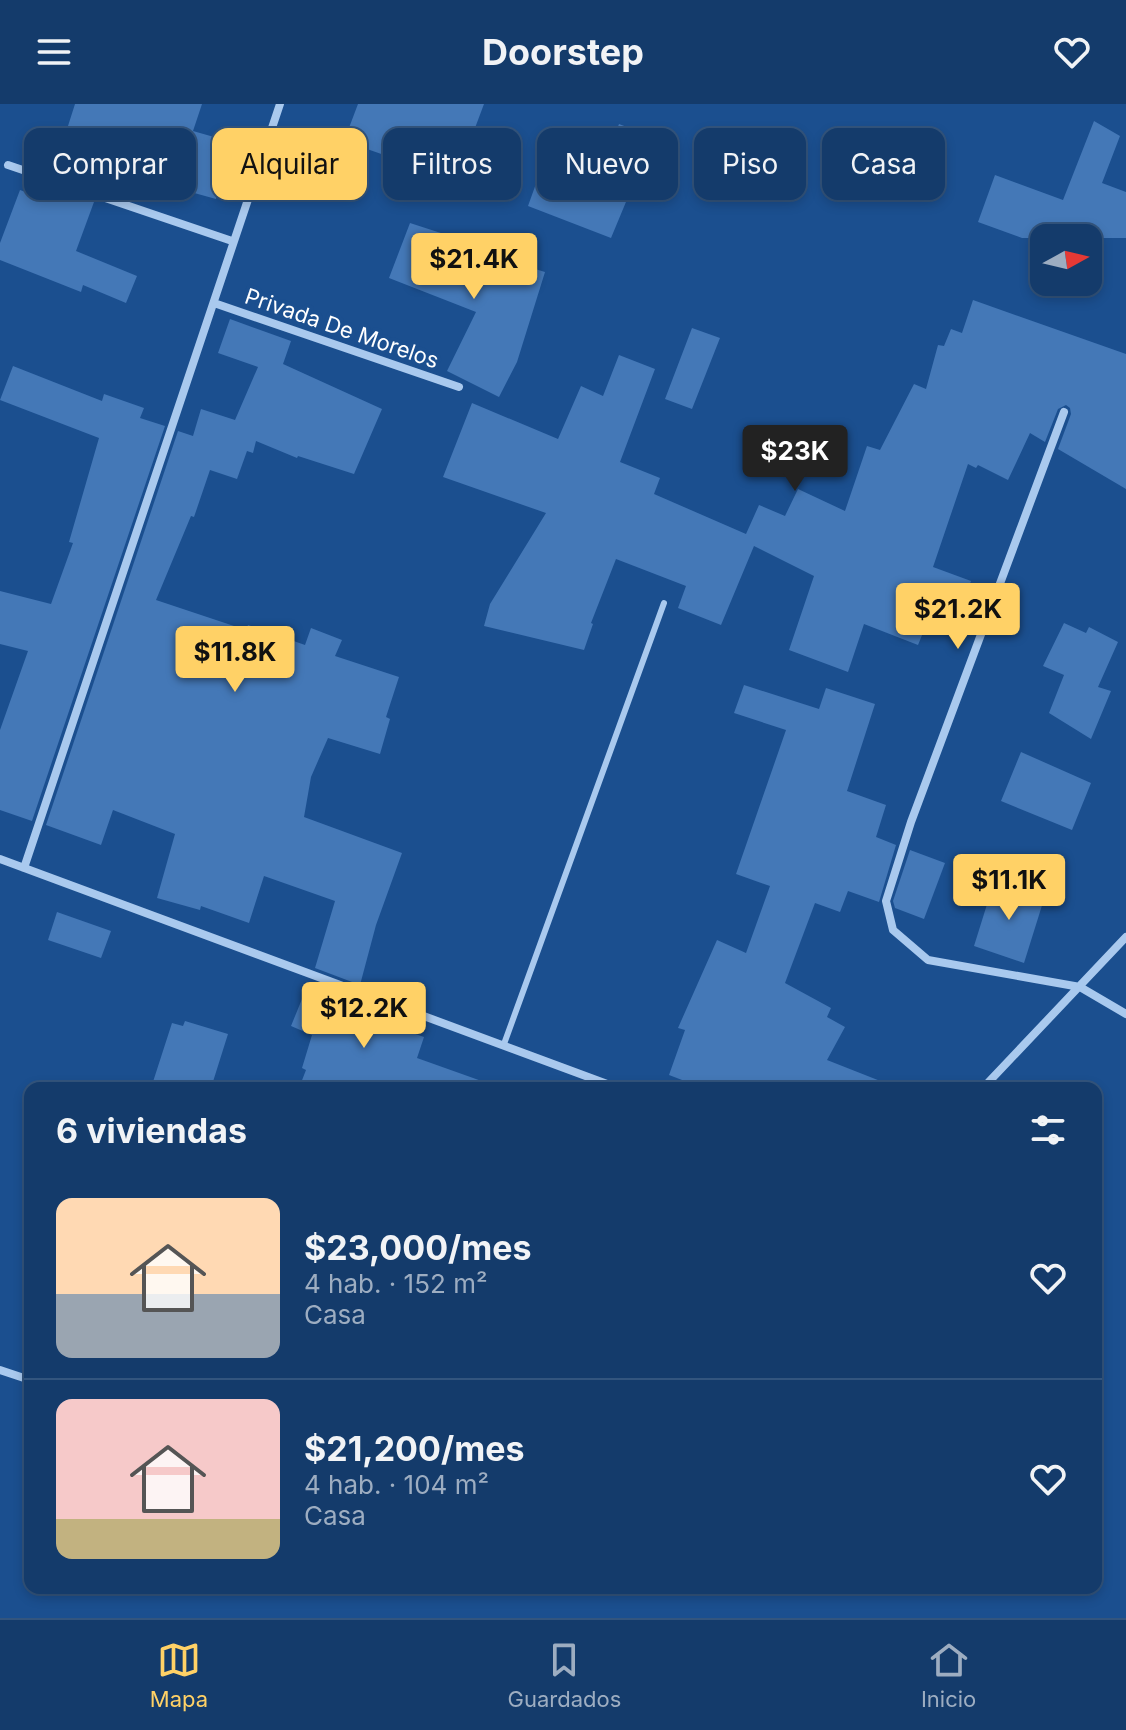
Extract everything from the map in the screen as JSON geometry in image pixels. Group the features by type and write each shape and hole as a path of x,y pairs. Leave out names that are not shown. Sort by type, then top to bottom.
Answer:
{"street":[{"path":"24,868 280,104"},
{"path":"8,165 232,241"},
{"name":"Privada De Morelos","path":"214,303 459,387"},
{"path":"1064,412 911,822 886,901 893,930 928,960 1080,987 1126,1014"},
{"path":"0,859 602,1082"},
{"path":"989,1082 1126,937"},
{"path":"0,1370 24,1378"}],"lane":[{"path":"504,1044 664,603"}],"building":[{"path":"75,104 202,104 194,128 67,128"},
{"path":"358,104 484,104 475,128 383,128 383,155 367,149 367,128 349,128"},
{"path":"1094,121 1120,136 1102,183 1126,192 1126,238 1102,238 1102,224 1030,224 1030,238 1022,238 978,222 995,175 1063,200"},
{"path":"196,132 212,136 212,198 196,193"},
{"path":"537,181 537,200 627,200 611,238 528,206"},
{"path":"20,190 24,191 24,200 94,202 76,251 137,276 126,303 83,285 81,292 0,260 0,243"},
{"path":"410,223 447,235 480,249 479,252 545,272 517,362 499,397 447,371 476,312 389,278"},
{"path":"973,300 1126,354 1126,489 1058,449 1071,414 1066,405 1058,409 1045,442 1030,433 1008,480 978,465 976,468 968,464 933,567 971,581 952,632 927,623 918,645 864,624 848,672 789,650 814,576 754,546 721,625 678,608 686,586 616,559 584,650 484,626 490,604 546,513 443,477 472,403 558,439 581,386 603,396 619,355 655,369 620,462 660,478 654,494 746,534 759,505 785,516 798,489 845,511 867,446 880,450 914,384 926,389 938,345 944,346 951,329 962,333"},
{"path":"230,319 291,341 283,364 382,409 354,474 297,458 256,441 253,453 247,451 237,479 210,470 194,517 191,516 156,600 246,630 248,625 305,645 311,628 342,640 335,656 399,677 386,717 390,719 380,754 328,738 311,777 304,817 402,853 376,925 360,985 315,968 335,901 264,876 249,923 201,906 200,910 157,898 175,834 113,810 101,845 46,825 178,431 193,436 201,409 235,420 258,367 218,353"},
{"path":"692,328 720,338 692,409 665,399"},
{"path":"13,366 102,401 104,394 144,408 140,418 165,426 32,821 0,810 0,730 28,651 0,644 0,591 51,604 73,543 69,542 99,438 0,400"},
{"path":"1064,623 1086,633 1089,627 1118,642 1098,687 1111,691 1091,739 1049,713 1064,675 1043,666"},
{"path":"744,685 819,709 826,688 875,704 847,791 886,805 876,837 896,845 879,902 848,891 840,912 815,903 785,983 831,1008 827,1017 845,1027 827,1060 883,1082 687,1082 669,1075 685,1030 678,1028 717,940 746,953 770,886 736,874 786,730 734,713"},
{"path":"1021,752 1091,783 1072,830 1001,801"},
{"path":"910,850 945,863 924,919 895,908 893,901"},
{"path":"994,882 1044,899 1024,963 974,946"},
{"path":"57,912 111,931 101,958 48,940"},
{"path":"311,982 356,998 352,1012 424,1037 417,1058 484,1082 301,1082 306,1070 302,1068 312,1035 291,1026 302,999 306,1000"},
{"path":"185,1021 228,1034 213,1082 153,1082 172,1023 183,1026"}]}
